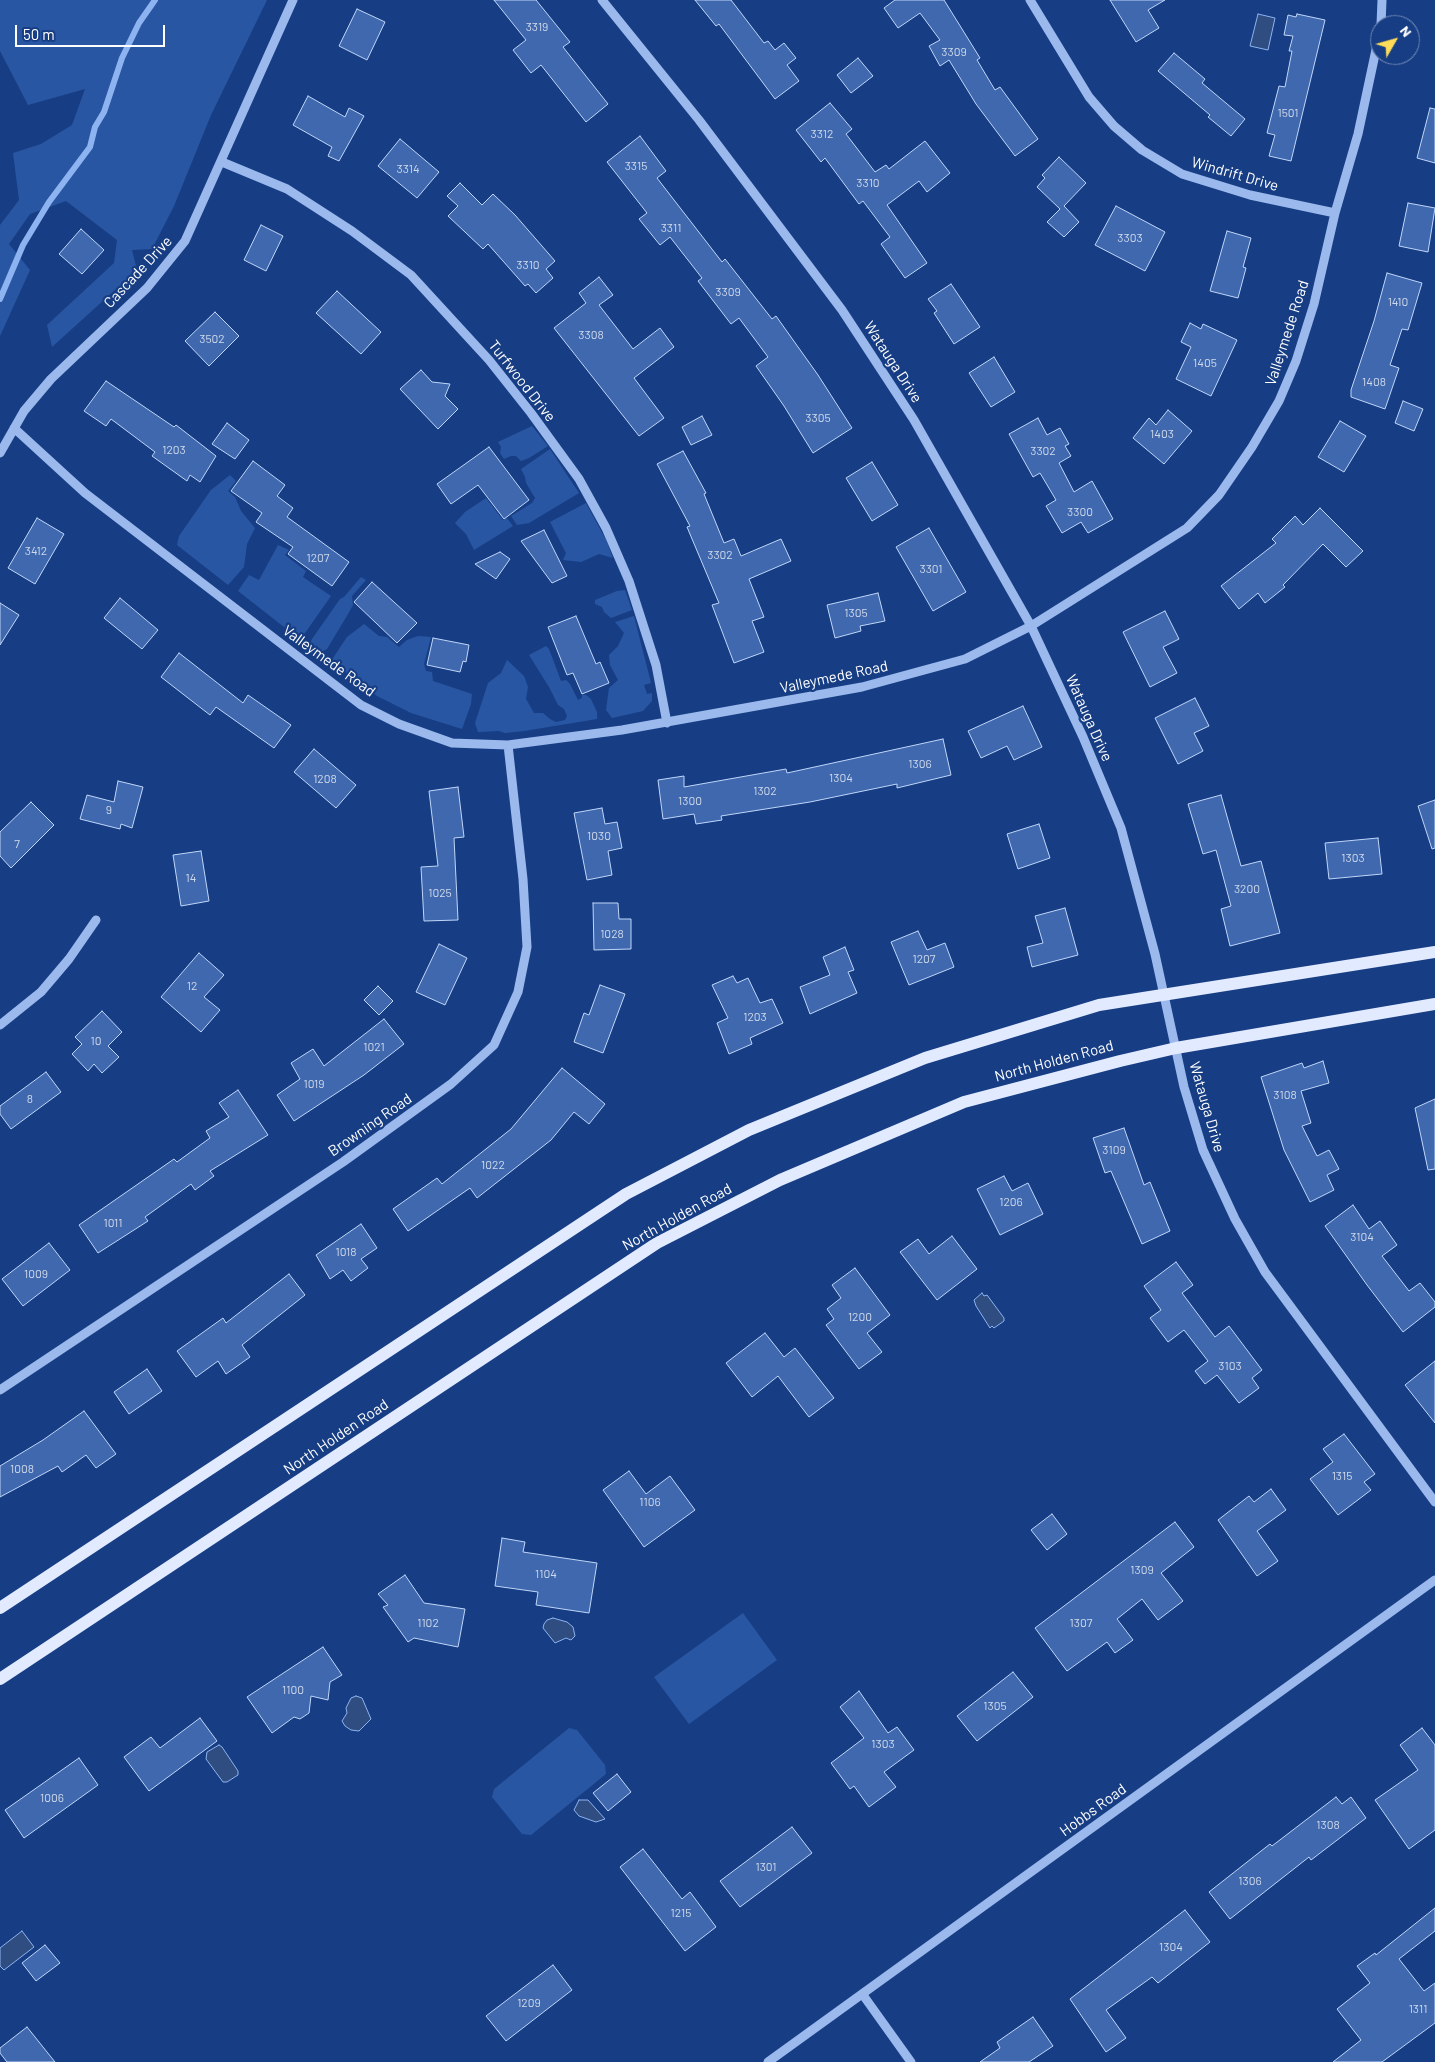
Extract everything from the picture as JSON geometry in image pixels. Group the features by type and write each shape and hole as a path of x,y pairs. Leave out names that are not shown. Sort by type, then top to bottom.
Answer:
{"main road":[{"path":"0,1608 626,1194 749,1130 925,1058 1099,1005 1164,993 1435,952"},
{"name":"North Holden Road","path":"0,1679 656,1243 780,1180 964,1102 1176,1048 1435,1004"}],"street":[{"name":"Cascade Drive","path":"0,453 24,412 51,379 146,288 185,241 293,0"},
{"name":"Watauga Drive","path":"602,0 699,120 842,310 914,420 1031,626 1083,737 1121,828 1164,993 1186,1093 1203,1150 1235,1219 1265,1272 1435,1502"},
{"name":"Windrift Drive","path":"1030,0 1089,97 1114,126 1142,150 1182,174 1250,195 1334,213"},
{"path":"1381,15 1382,0"},
{"name":"Valleymede Road","path":"14,428 85,493 361,704 399,724 452,743 508,745 667,723 802,699 881,682 965,659 1031,626 1186,528 1218,496 1252,447 1279,401 1293,369 1314,304 1334,213 1358,134 1373,65"},
{"name":"Turfwood Drive","path":"222,162 287,189 352,231 411,275 489,360 531,413 579,479 606,528 630,581 656,666 667,723"},
{"name":"Browning Road","path":"0,1390 343,1162 451,1084 494,1045 518,992 527,947 523,879 508,745"},
{"path":"0,1026 41,992 96,920"},
{"name":"Hobbs Road","path":"768,2062 1435,1580"},
{"path":"863,1995 911,2062"}],"shaded area":[{"path":"0,0 267,0 211,115 174,206 152,249 132,250 137,270 52,347 47,325 114,263 117,240 66,201 30,214 9,244 30,270 0,336 0,225 19,200 13,153 41,144 72,125 85,89 28,105 0,51"},
{"path":"1258,14 1275,18 1268,50 1250,46"},
{"path":"532,426 548,446 521,461 516,456 504,459 500,453 501,447 498,442"},
{"path":"550,449 579,493 529,523 517,525 511,516 532,503 535,498 526,483 521,469"},
{"path":"230,475 236,481 228,491 235,497 241,511 255,528 247,544 244,567 228,585 177,545 179,536 211,490"},
{"path":"486,498 503,520 507,518 513,526 474,550 466,534 455,523 465,512"},
{"path":"586,503 606,540 613,558 599,554 581,562 563,560 566,553 550,522"},
{"path":"278,545 289,550 285,555 306,571 303,577 331,596 305,633 298,638 238,591 249,575 259,580"},
{"path":"361,577 366,580 352,596 353,605 327,649 319,653 309,646 312,639 340,599 344,597"},
{"path":"625,590 632,610 611,618 604,612 602,607 595,604 595,600 617,591"},
{"path":"634,616 651,683 644,685 647,694 652,693 652,701 643,711 612,718 606,710 609,688 618,680 610,665 609,655 618,646 624,633 615,622"},
{"path":"364,624 379,636 387,637 399,647 407,640 418,636 431,637 424,664 426,671 432,672 433,681 472,694 471,704 462,729 411,713 377,696 331,661 347,637"},
{"path":"546,646 549,649 561,681 566,680 570,684 578,700 582,698 582,695 586,695 591,699 597,712 597,719 524,731 505,733 499,731 478,732 475,723 488,683 501,673 507,660 524,676 528,687 526,699 534,713 543,713 556,722 565,720 567,716 564,709 558,705 529,655"},
{"path":"982,1293 984,1296 987,1295 1004,1318 1004,1321 994,1328 992,1326 990,1328 976,1306 974,1300"},
{"path":"743,1613 777,1660 689,1724 654,1677"},
{"path":"553,1618 567,1622 573,1627 575,1636 571,1640 566,1638 555,1643 543,1628 547,1620"},
{"path":"356,1696 362,1698 371,1719 359,1731 351,1730 342,1721 347,1713 346,1708 351,1698"},
{"path":"569,1728 577,1730 605,1765 606,1774 531,1835 522,1834 492,1797 494,1789"},
{"path":"219,1745 238,1771 238,1775 227,1782 223,1782 206,1759 207,1752"},
{"path":"579,1800 588,1800 605,1819 596,1822 579,1816 574,1810"},
{"path":"22,1931 34,1947 4,1970 0,1966 0,1948"}],"building":[{"path":"494,0 536,0 570,42 563,47 608,104 586,122 541,65 531,73 513,50 526,40"},
{"path":"695,0 731,0 764,43 768,41 775,50 784,43 796,58 787,65 799,81 775,99 719,24 716,26"},
{"path":"895,0 944,0 980,58 977,60 995,90 1000,87 1038,139 1015,156 976,104 949,60 940,66 929,46 940,40 920,13 898,28 884,8"},
{"path":"1110,0 1165,0 1148,10 1159,28 1136,42"},
{"path":"357,9 385,22 367,60 339,46"},
{"path":"1297,14 1325,20 1291,161 1269,156 1275,135 1267,133 1279,86 1285,87 1292,51 1289,51 1293,36 1284,35 1288,15 1296,17"},
{"path":"1174,53 1205,79 1202,83 1245,119 1231,136 1208,117 1210,115 1158,71"},
{"path":"858,58 873,76 851,93 837,75"},
{"path":"308,96 345,117 349,108 364,116 339,161 328,156 332,147 293,125"},
{"path":"830,103 852,129 846,134 875,172 886,165 889,169 925,141 950,173 927,192 919,181 887,205 927,263 905,278 881,244 890,237 863,201 859,204 825,158 821,162 796,130"},
{"path":"1430,108 1435,109 1435,163 1417,158"},
{"path":"640,136 666,171 657,178 722,262 725,259 772,319 776,316 818,375 852,428 813,453 756,366 768,357 739,318 731,324 698,281 702,278 670,237 660,245 639,219 647,213 607,162"},
{"path":"400,139 439,172 417,198 378,166"},
{"path":"1059,157 1086,183 1064,206 1079,222 1064,237 1047,222 1060,209 1037,187 1045,178 1042,175"},
{"path":"460,183 482,205 493,194 515,215 555,261 546,269 553,278 536,293 528,284 525,286 488,244 483,249 448,216 458,206 447,196"},
{"path":"1408,203 1435,208 1428,252 1399,246"},
{"path":"1116,206 1165,232 1145,271 1095,245"},
{"path":"261,225 283,236 266,271 244,260"},
{"path":"81,229 104,250 82,274 59,254"},
{"path":"1227,231 1251,238 1243,267 1246,268 1238,298 1210,291"},
{"path":"1387,273 1422,283 1408,330 1402,329 1390,365 1399,368 1385,409 1351,397 1351,390 1374,321"},
{"path":"599,277 613,295 599,305 633,349 660,328 674,347 634,378 664,418 639,436 554,328 586,303 579,293"},
{"path":"951,284 980,327 954,344 934,313 937,311 928,299"},
{"path":"337,291 381,332 361,354 316,313"},
{"path":"215,312 239,336 209,366 185,341"},
{"path":"1190,323 1201,329 1203,324 1237,340 1211,396 1176,379 1191,347 1181,342"},
{"path":"994,357 1015,392 991,407 969,373"},
{"path":"421,370 432,382 450,384 445,396 458,409 438,429 400,389"},
{"path":"106,381 174,427 176,425 216,456 200,482 190,475 187,481 152,456 155,452 111,419 106,426 84,411"},
{"path":"1403,401 1423,409 1414,431 1395,423"},
{"path":"1168,410 1192,431 1164,464 1133,438 1149,418 1156,425"},
{"path":"702,416 712,435 691,445 682,427"},
{"path":"1038,418 1047,435 1060,428 1069,444 1065,446 1071,456 1059,463 1074,492 1092,481 1113,519 1088,533 1081,522 1062,533 1046,506 1056,500 1040,473 1033,477 1009,434"},
{"path":"1340,421 1366,436 1344,472 1318,457"},
{"path":"227,423 249,440 235,459 212,444"},
{"path":"489,447 529,500 504,519 478,485 451,504 437,484"},
{"path":"683,451 706,493 704,494 724,543 734,539 741,556 781,539 791,561 749,579 764,617 752,621 764,652 734,663 712,605 719,603 687,527 690,526 657,464"},
{"path":"253,461 285,485 277,496 293,508 287,517 349,562 332,586 288,554 293,547 256,522 262,513 231,491"},
{"path":"872,462 898,505 872,521 846,478"},
{"path":"1320,508 1363,551 1346,567 1323,544 1283,585 1285,587 1265,603 1258,593 1239,609 1221,586 1276,543 1272,539 1295,516 1303,525"},
{"path":"37,518 64,534 35,584 8,568"},
{"path":"929,528 966,592 933,611 896,547"},
{"path":"544,530 567,576 552,583 521,541"},
{"path":"500,552 510,559 496,579 475,564"},
{"path":"372,582 417,623 397,643 354,602"},
{"path":"878,593 885,621 860,626 861,631 835,638 827,605"},
{"path":"120,598 158,630 142,649 104,618"},
{"path":"0,603 19,615 0,645"},
{"path":"1165,611 1179,639 1163,647 1177,673 1150,687 1123,632"},
{"path":"576,616 596,664 600,662 609,683 582,694 573,673 567,675 548,627"},
{"path":"433,638 469,645 466,662 463,661 460,672 427,665"},
{"path":"179,653 243,703 248,695 291,725 274,748 216,707 210,715 161,677"},
{"path":"1195,698 1209,726 1194,733 1203,751 1178,764 1155,718"},
{"path":"1023,706 1042,747 1014,760 1007,746 981,758 968,731"},
{"path":"943,739 951,775 897,788 897,784 810,802 721,816 722,820 696,824 694,814 663,819 658,780 684,776 684,787 786,769 787,773"},
{"path":"314,749 356,785 336,808 294,772"},
{"path":"118,781 143,787 132,828 121,824 120,829 80,819 87,795 114,802"},
{"path":"458,787 464,837 454,838 458,920 424,921 421,867 438,866 429,791"},
{"path":"1221,795 1241,866 1261,861 1280,933 1230,946 1221,909 1231,906 1216,850 1203,854 1188,804"},
{"path":"1435,800 1435,848 1432,849 1418,806"},
{"path":"31,802 54,825 11,868 0,856 0,832"},
{"path":"602,808 605,824 617,822 622,848 608,851 612,875 587,880 574,813"},
{"path":"1039,824 1050,858 1018,869 1007,834"},
{"path":"1378,838 1382,874 1329,879 1325,843"},
{"path":"201,851 209,901 181,906 173,855"},
{"path":"593,903 618,903 619,919 631,919 631,949 594,950"},
{"path":"1065,908 1078,955 1032,967 1027,947 1043,943 1035,916"},
{"path":"918,931 927,950 945,943 954,967 909,985 891,942"},
{"path":"439,944 467,958 445,1005 416,992"},
{"path":"845,947 854,970 848,972 857,993 810,1014 800,987 830,975 823,957"},
{"path":"199,953 224,975 204,997 220,1010 201,1032 161,997"},
{"path":"733,976 737,983 748,978 760,1003 772,999 783,1023 750,1038 752,1044 729,1054 717,1023 728,1018 712,985"},
{"path":"600,985 625,994 603,1053 574,1042 584,1013 589,1015"},
{"path":"378,986 393,1001 379,1015 364,1000"},
{"path":"102,1011 122,1032 108,1046 119,1057 102,1073 94,1064 88,1071 72,1054 82,1044 75,1037"},
{"path":"384,1019 404,1044 364,1075 294,1121 277,1095 300,1079 291,1063 313,1049 324,1066"},
{"path":"1323,1061 1329,1083 1301,1091 1311,1123 1302,1126 1317,1156 1329,1150 1339,1169 1327,1175 1334,1190 1310,1202 1284,1150 1261,1077 1302,1063 1304,1068"},
{"path":"562,1068 605,1104 589,1124 574,1112 551,1140 477,1198 470,1188 408,1231 393,1209 437,1178 442,1184 511,1129"},
{"path":"46,1072 61,1092 11,1129 0,1114 0,1106"},
{"path":"238,1090 268,1135 210,1171 214,1176 195,1190 191,1184 145,1217 148,1221 98,1253 79,1225 174,1159 177,1162 210,1138 206,1131 229,1117 219,1103"},
{"path":"1435,1099 1435,1169 1428,1170 1415,1108"},
{"path":"1124,1128 1144,1185 1150,1182 1170,1231 1142,1244 1111,1171 1105,1173 1093,1138"},
{"path":"1004,1176 1012,1191 1028,1183 1043,1214 1000,1235 977,1189"},
{"path":"1353,1205 1369,1229 1380,1221 1397,1245 1382,1256 1409,1291 1420,1283 1435,1302 1435,1307 1403,1332 1325,1226"},
{"path":"361,1224 377,1248 361,1259 368,1268 351,1281 343,1270 330,1279 316,1255"},
{"path":"952,1236 977,1269 937,1300 900,1252 918,1239 929,1254"},
{"path":"49,1243 70,1270 23,1306 2,1279"},
{"path":"1176,1262 1193,1285 1182,1293 1215,1337 1229,1326 1262,1370 1252,1378 1259,1388 1239,1403 1217,1375 1205,1384 1195,1371 1208,1361 1184,1330 1168,1342 1150,1318 1161,1310 1144,1286"},
{"path":"855,1268 890,1315 867,1333 882,1352 859,1369 826,1325 834,1319 827,1309 841,1298 832,1285"},
{"path":"289,1274 305,1295 242,1345 250,1357 226,1374 218,1361 196,1377 177,1351 223,1318 226,1323"},
{"path":"765,1333 784,1357 795,1348 834,1398 809,1417 778,1376 752,1397 726,1363"},
{"path":"1435,1361 1435,1423 1405,1385"},
{"path":"147,1369 162,1391 129,1414 114,1392"},
{"path":"84,1411 116,1454 96,1468 86,1455 62,1472 58,1466 0,1497 0,1466 43,1440"},
{"path":"1344,1434 1375,1474 1364,1482 1371,1490 1338,1515 1310,1479 1333,1462 1323,1449"},
{"path":"629,1471 646,1494 670,1476 695,1510 644,1547 603,1490"},
{"path":"1271,1489 1286,1510 1257,1531 1278,1561 1257,1576 1218,1520 1249,1496 1254,1502"},
{"path":"1052,1514 1067,1534 1047,1550 1031,1530"},
{"path":"1175,1522 1194,1547 1161,1573 1183,1601 1158,1620 1142,1599 1117,1619 1133,1640 1115,1653 1107,1642 1067,1671 1035,1628"},
{"path":"502,1538 525,1542 523,1552 597,1563 589,1613 536,1605 538,1592 495,1586"},
{"path":"405,1575 424,1603 465,1609 458,1647 414,1638 408,1642 383,1607 388,1605 378,1594"},
{"path":"323,1647 342,1675 330,1682 328,1700 311,1696 309,1713 300,1719 294,1717 272,1733 247,1697"},
{"path":"1013,1672 1033,1697 977,1741 957,1716"},
{"path":"859,1691 888,1733 897,1727 914,1750 884,1772 896,1787 869,1807 854,1786 850,1789 831,1763 864,1738 840,1707"},
{"path":"200,1718 217,1741 149,1791 124,1757 151,1737 160,1748"},
{"path":"1422,1728 1435,1745 1435,1830 1409,1849 1375,1800 1418,1770 1400,1745"},
{"path":"79,1758 98,1785 24,1838 5,1810"},
{"path":"617,1774 631,1792 608,1811 593,1793"},
{"path":"1336,1797 1342,1804 1351,1797 1366,1818 1311,1860 1309,1857 1230,1919 1209,1892 1270,1844 1272,1846"},
{"path":"792,1827 812,1853 740,1907 720,1881"},
{"path":"643,1849 682,1899 690,1892 716,1927 685,1951 620,1867"},
{"path":"1435,1908 1435,1931 1399,1959 1424,1991 1435,1983 1435,2023 1382,2062 1333,2062 1361,2040 1337,2009 1370,1983 1357,1966 1375,1953 1376,1955"},
{"path":"1185,1910 1210,1942 1158,1983 1152,1977 1106,2010 1126,2038 1106,2052 1070,1999"},
{"path":"45,1945 60,1963 36,1981 22,1963"},
{"path":"553,1965 572,1990 506,2041 486,2016"},
{"path":"1033,2017 1053,2046 1029,2062 980,2062 1000,2048 997,2042"},
{"path":"27,2027 55,2062 7,2062 0,2053 0,2048"}],"waterway":[{"path":"0,299 23,245 49,202 90,147 95,127 104,112 122,58 139,23 155,0"}]}
